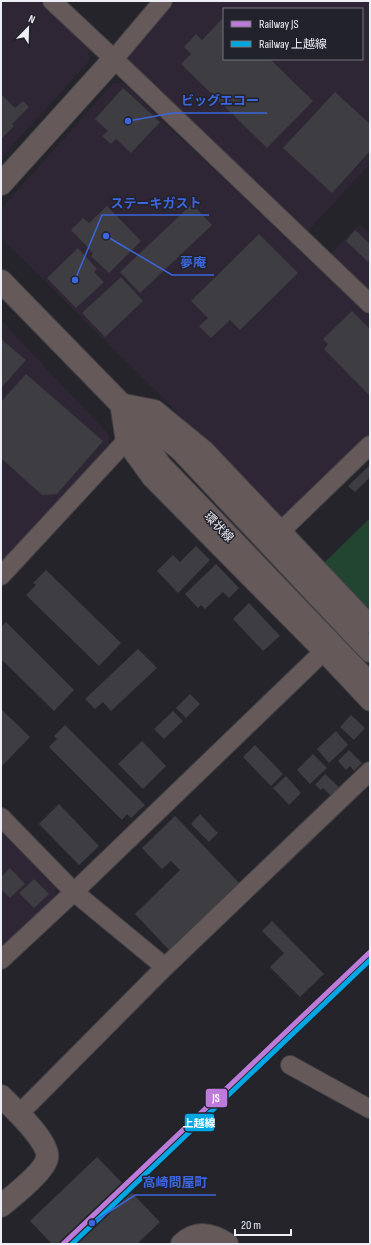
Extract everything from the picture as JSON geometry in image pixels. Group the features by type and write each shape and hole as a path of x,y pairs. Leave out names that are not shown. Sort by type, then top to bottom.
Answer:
{"street":[{"path":"52,1 370,304"},
{"path":"1,184 114,59 163,1"},
{"name":"環状線","path":"1,281 119,402 180,449 370,651"},
{"path":"370,624 205,450 155,409 119,402 125,442 151,478 327,648 370,702"},
{"name":"環状線","path":"119,402 160,465 327,648 370,684"},
{"path":"1,576 125,442"},
{"path":"281,531 370,445"},
{"path":"1,960 74,892 327,648"},
{"path":"19,1114 165,967 370,771"},
{"path":"1,817 74,892 165,967"},
{"path":"290,1065 370,1109"},
{"path":"1,1096 19,1114 44,1144 48,1153 47,1159 39,1171 1,1206"},
{"path":"182,1244 187,1239 207,1234 227,1244"}],"shaded area":[{"path":"1,1 39,1 88,47 89,61 1,158"},
{"path":"176,1 370,1 370,164 306,233 128,63 131,54"},
{"path":"113,83 124,83 370,317 370,429 368,430 370,435 286,518 276,517 157,392 1,238 1,209"},
{"path":"360,224 370,234 370,293 329,255"},
{"path":"1,320 109,435 109,445 1,568"},
{"path":"1,831 56,888 55,899 1,950"}],"green space":[{"path":"370,518 370,614 323,564"}],"building":[{"path":"223,18 223,60 271,60 313,101 267,148 181,64 191,54 184,47 196,34 202,40"},
{"path":"123,88 160,122 131,153 116,139 111,144 102,136 108,131 95,119"},
{"path":"335,92 370,124 370,151 332,193 283,148"},
{"path":"1,94 15,108 23,101 29,107 12,124 14,126 1,139"},
{"path":"192,204 212,225 140,293 120,272"},
{"path":"107,206 141,241 109,273 91,256 93,253 71,230 83,218 89,223"},
{"path":"355,230 370,244 370,259 368,262 346,241"},
{"path":"259,234 298,273 240,330 230,320 211,338 199,326 208,318 191,301"},
{"path":"78,248 97,269 94,272 104,282 76,308 47,278"},
{"path":"121,277 143,301 105,337 82,313"},
{"path":"352,311 370,329 370,396 324,349 328,344 323,339"},
{"path":"1,339 26,360 1,388"},
{"path":"26,374 103,441 57,494 42,495 1,458 1,402"},
{"path":"370,465 370,477 355,492 348,486"},
{"path":"196,546 210,560 178,593 157,571 173,555 180,562"},
{"path":"216,564 239,588 229,598 223,592 205,609 201,605 198,608 185,594"},
{"path":"46,570 121,643 99,666 26,595 36,585 33,583"},
{"path":"249,603 280,636 263,651 233,619"},
{"path":"6,622 74,690 54,711 1,659 1,627"},
{"path":"138,649 157,668 111,711 103,702 95,709 85,699"},
{"path":"190,694 200,704 186,718 176,708"},
{"path":"1,709 30,737 1,767"},
{"path":"173,711 183,721 164,739 154,729"},
{"path":"351,715 365,728 354,740 340,727"},
{"path":"65,725 145,805 131,818 127,814 122,820 49,747 57,739 54,736"},
{"path":"336,731 348,745 329,763 317,749"},
{"path":"142,741 166,766 143,789 118,764"},
{"path":"255,745 283,774 271,786 243,757"},
{"path":"349,750 362,763 354,771 350,766 346,770 338,761"},
{"path":"313,754 327,768 310,784 297,770"},
{"path":"325,774 339,787 331,796 323,788 321,790 315,785"},
{"path":"286,776 301,793 289,805 273,788"},
{"path":"59,804 99,846 79,865 39,824"},
{"path":"200,814 218,833 209,842 191,824"},
{"path":"175,816 241,885 171,952 135,914 180,870 171,861 162,869 142,848"},
{"path":"10,868 25,884 10,898 1,889 1,877"},
{"path":"34,879 49,894 34,908 19,893"},
{"path":"272,921 324,974 300,997 270,967 284,953 262,931"},
{"path":"97,1157 160,1222 137,1244 52,1244 30,1221"}],"rail line":[{"name":"JS","path":"63,1244 370,952"},
{"name":"上越線","path":"72,1244 370,960"}],"place":[{"name":"ビッグエコー","path":"128,121"},
{"name":"夢庵","path":"106,236"},
{"name":"ステーキガスト","path":"75,280"},
{"name":"高崎問屋町","path":"92,1223"}]}
